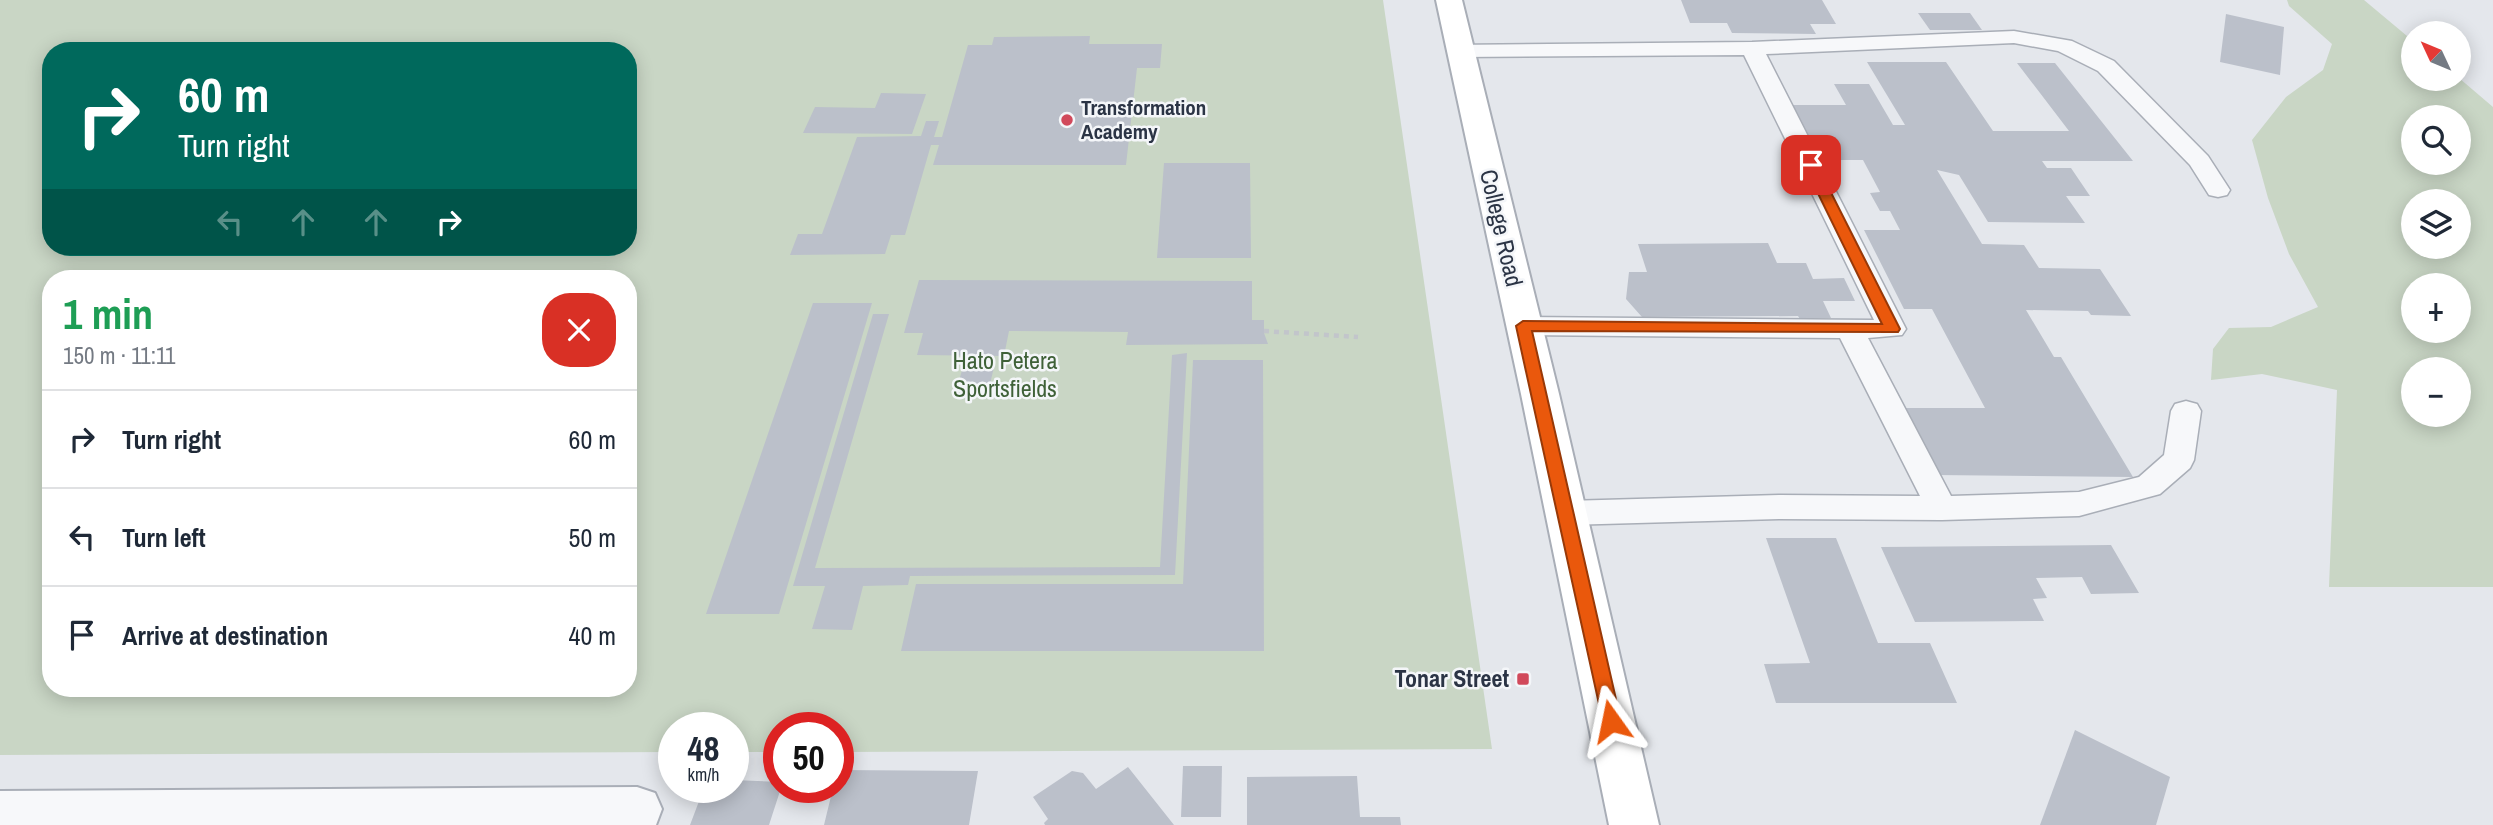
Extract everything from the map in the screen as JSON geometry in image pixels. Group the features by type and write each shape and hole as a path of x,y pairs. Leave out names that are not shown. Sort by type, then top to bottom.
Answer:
{"main road":[{"name":"College Road","path":"1449,0 1634,825"}],"street":[{"path":"0,814 637,809 631,825"}],"lane":[{"path":"1459,50 1752,48 2014,37 2064,46 2106,65 2199,161 2218,190"},
{"path":"1523,326 1892,329 1752,48"},
{"path":"1849,329 1942,508"},
{"path":"1566,513 1779,507 2079,505 2149,486 2179,460 2186,411"}],"path":[{"path":"1264,331 1358,337"}],"green space":[{"name":"Hato Petera Sportsfields","path":"0,0 1383,0 1492,749 854,752 854,712 763,712 763,752 749,752 749,712 658,712 658,752 0,755"},
{"path":"2287,0 2364,0 2401,31 2401,91 2471,91 2471,88 2493,107 2493,587 2329,587 2337,390 2262,374 2211,380 2213,349 2229,328 2271,327 2318,307 2289,254 2268,198 2252,140 2286,97 2323,70 2332,44 2289,6"}],"building":[{"path":"1681,0 1822,0 1836,24 1810,24 1816,34 1732,33 1727,23 1690,23"},
{"path":"1918,13 1970,13 1982,30 1930,30"},
{"path":"2226,14 2284,27 2280,75 2220,62"},
{"path":"1090,36 1089,44 1162,44 1160,68 1137,68 1126,165 933,165 939,145 931,145 905,235 891,235 885,254 790,255 798,234 822,234 857,137 921,136 926,121 939,121 934,137 942,137 968,45 992,45 994,37"},
{"path":"1867,62 1946,62 1993,131 2069,131 2017,63 2055,63 2133,161 2042,161 2047,168 2071,168 2090,196 2066,196 2085,223 1988,222 1959,175 1937,170 1982,244 2024,245 2039,268 2100,269 2131,316 2091,315 2088,311 2026,310 2054,357 2061,357 2133,477 1935,475 1905,408 1985,408 1932,309 1904,309 1864,230 1900,230 1890,211 1880,211 1870,193 1880,192 1863,160 1818,160 1791,105 1846,105 1834,84 1869,84 1893,125 1905,125"},
{"path":"881,93 926,94 912,134 803,133 815,107 875,108"},
{"path":"1164,163 1250,163 1251,258 1157,258"},
{"path":"1768,243 1777,263 1806,263 1813,279 1844,278 1855,301 1823,301 1831,318 1800,319 1798,316 1642,317 1626,299 1629,272 1647,272 1638,244"},
{"path":"919,280 1252,281 1252,320 1264,320 1264,333 1268,344 1126,345 1128,332 1009,331 1004,356 917,355 923,333 904,333"},
{"path":"813,303 872,303 779,614 706,614"},
{"path":"873,314 889,314 815,568 1160,567 1172,355 1187,353 1175,575 910,576 908,585 863,586 852,630 812,629 825,586 793,586"},
{"path":"1193,360 1263,360 1264,651 901,651 916,584 1183,584"},
{"path":"963,367 994,367 990,384 958,384"},
{"path":"1766,538 1836,538 1878,643 1930,643 1957,703 1776,703 1764,664 1810,663"},
{"path":"2111,545 2139,593 2091,594 2082,577 2036,578 2047,598 2033,599 2044,621 1915,622 1881,547"},
{"path":"2075,730 2170,777 2156,825 2040,825"},
{"path":"1183,766 1222,766 1221,817 1181,817"},
{"path":"1128,767 1174,825 1045,825 1048,819 1033,797 1072,771 1083,773 1096,789"},
{"path":"854,770 978,771 969,825 824,825 829,803 854,803"},
{"path":"1357,776 1360,817 1400,817 1401,825 1247,825 1247,777"},
{"path":"749,781 763,781 763,803 776,803 769,825 690,825 698,803 749,803"}],"place":[{"name":"Transformation Academy","path":"1067,120"},
{"name":"Tonar Street","path":"1523,679"}],"route":[{"path":"1611,721 1523,326 1892,329 1811,165"}]}
